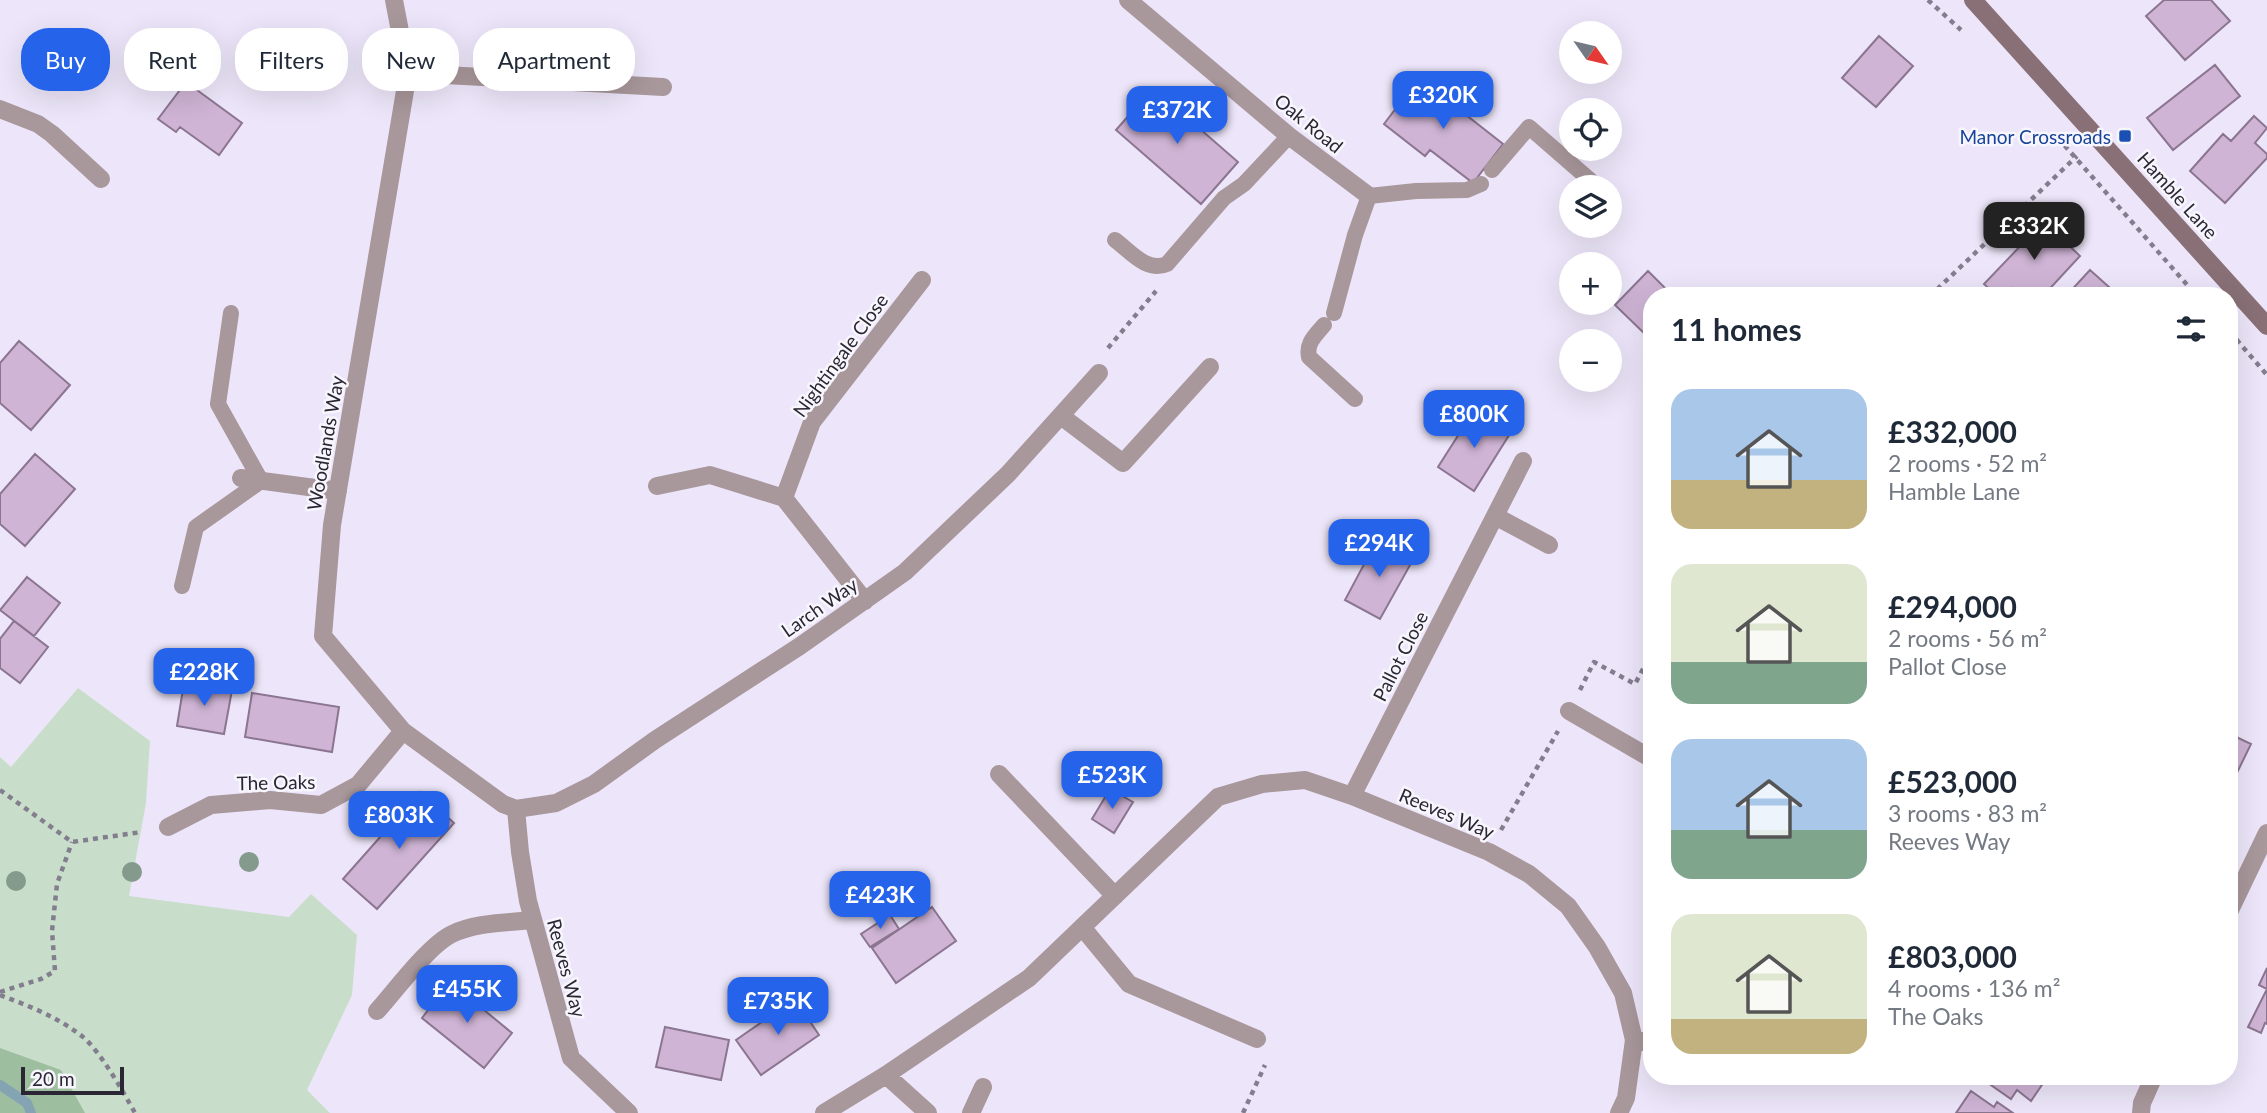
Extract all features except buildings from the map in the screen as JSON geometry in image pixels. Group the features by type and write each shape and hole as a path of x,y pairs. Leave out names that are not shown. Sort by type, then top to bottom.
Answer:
{"main road":[{"name":"Hamble Lane","path":"1973,0 2232,287"},
{"name":"Hamble Lane","path":"2238,294 2267,326"}],"street":[{"name":"Woodlands Way","path":"394,0 399,28"},
{"name":"Oak Road","path":"1128,0 1289,136 1368,197"},
{"path":"459,76 663,87"},
{"name":"Woodlands Way","path":"405,91 332,525 323,636 403,731 503,804 516,808"},
{"path":"0,109 38,124 102,179"},
{"name":"Nightingale Close","path":"784,498 812,422 922,280"},
{"path":"1061,416 1123,463 1210,367"},
{"name":"Larch Way","path":"516,808 556,803 594,784 654,740 800,646 905,572 1008,474 1099,373"},
{"name":"Pallot Close","path":"1352,796 1523,461"},
{"path":"657,486 710,475 784,498 865,600"},
{"path":"241,478 338,492"},
{"path":"1495,516 1549,545"},
{"path":"1569,711 1643,754"},
{"name":"The Oaks","path":"168,827 211,805 270,800 321,805 358,785 403,731"},
{"path":"999,774 1115,896"},
{"name":"Reeves Way","path":"824,1113 887,1075 1029,978 1219,797 1262,784 1305,780 1352,796 1489,852 1529,874 1568,906 1597,947 1623,993 1643,1041 1619,1113"},
{"name":"Reeves Way","path":"516,808 520,852 532,920 570,1058 629,1113"},
{"path":"2238,893 2267,833"},
{"path":"377,1011 438,943 451,934 469,928 532,920"},
{"path":"1082,927 1129,984 1257,1040"},
{"path":"887,1075 928,1113"},
{"path":"2141,1113 2142,1103 2150,1085"},
{"path":"971,1113 983,1087"}],"lane":[{"path":"1492,170 1529,127 1584,175"},
{"path":"1115,240 1151,267 1158,268 1167,264 1224,198 1244,184 1289,136"},
{"path":"1335,313 1355,235 1368,197 1416,191 1467,190 1481,184"},
{"path":"182,586 196,527 261,481 218,404 231,313"},
{"path":"1324,326 1310,342 1309,357 1356,399"}],"path":[{"path":"1928,0 1968,38"},
{"path":"1939,287 2096,135"},
{"path":"2057,137 2189,287"},
{"path":"1099,373 1098,360 1156,290 1158,268"},
{"path":"2238,341 2267,375"},
{"path":"0,790 72,842 168,827"},
{"path":"0,994 55,971 52,931 57,884 72,842"},
{"path":"0,994 48,1013 85,1038 121,1087 135,1113"},
{"path":"1242,1113 1274,1045 1257,1040"}],"green space":[{"path":"78,688 150,741 146,803 129,896 289,917 311,894 357,935 352,995 307,1090 330,1113 40,1113 0,1082 0,757 11,767"},
{"path":"0,1048 61,1070 85,1113 0,1113"}],"waterway":[{"path":"0,1085 27,1103 31,1113"}],"place":[{"name":"Manor Crossroads","path":"2125,136"}]}
